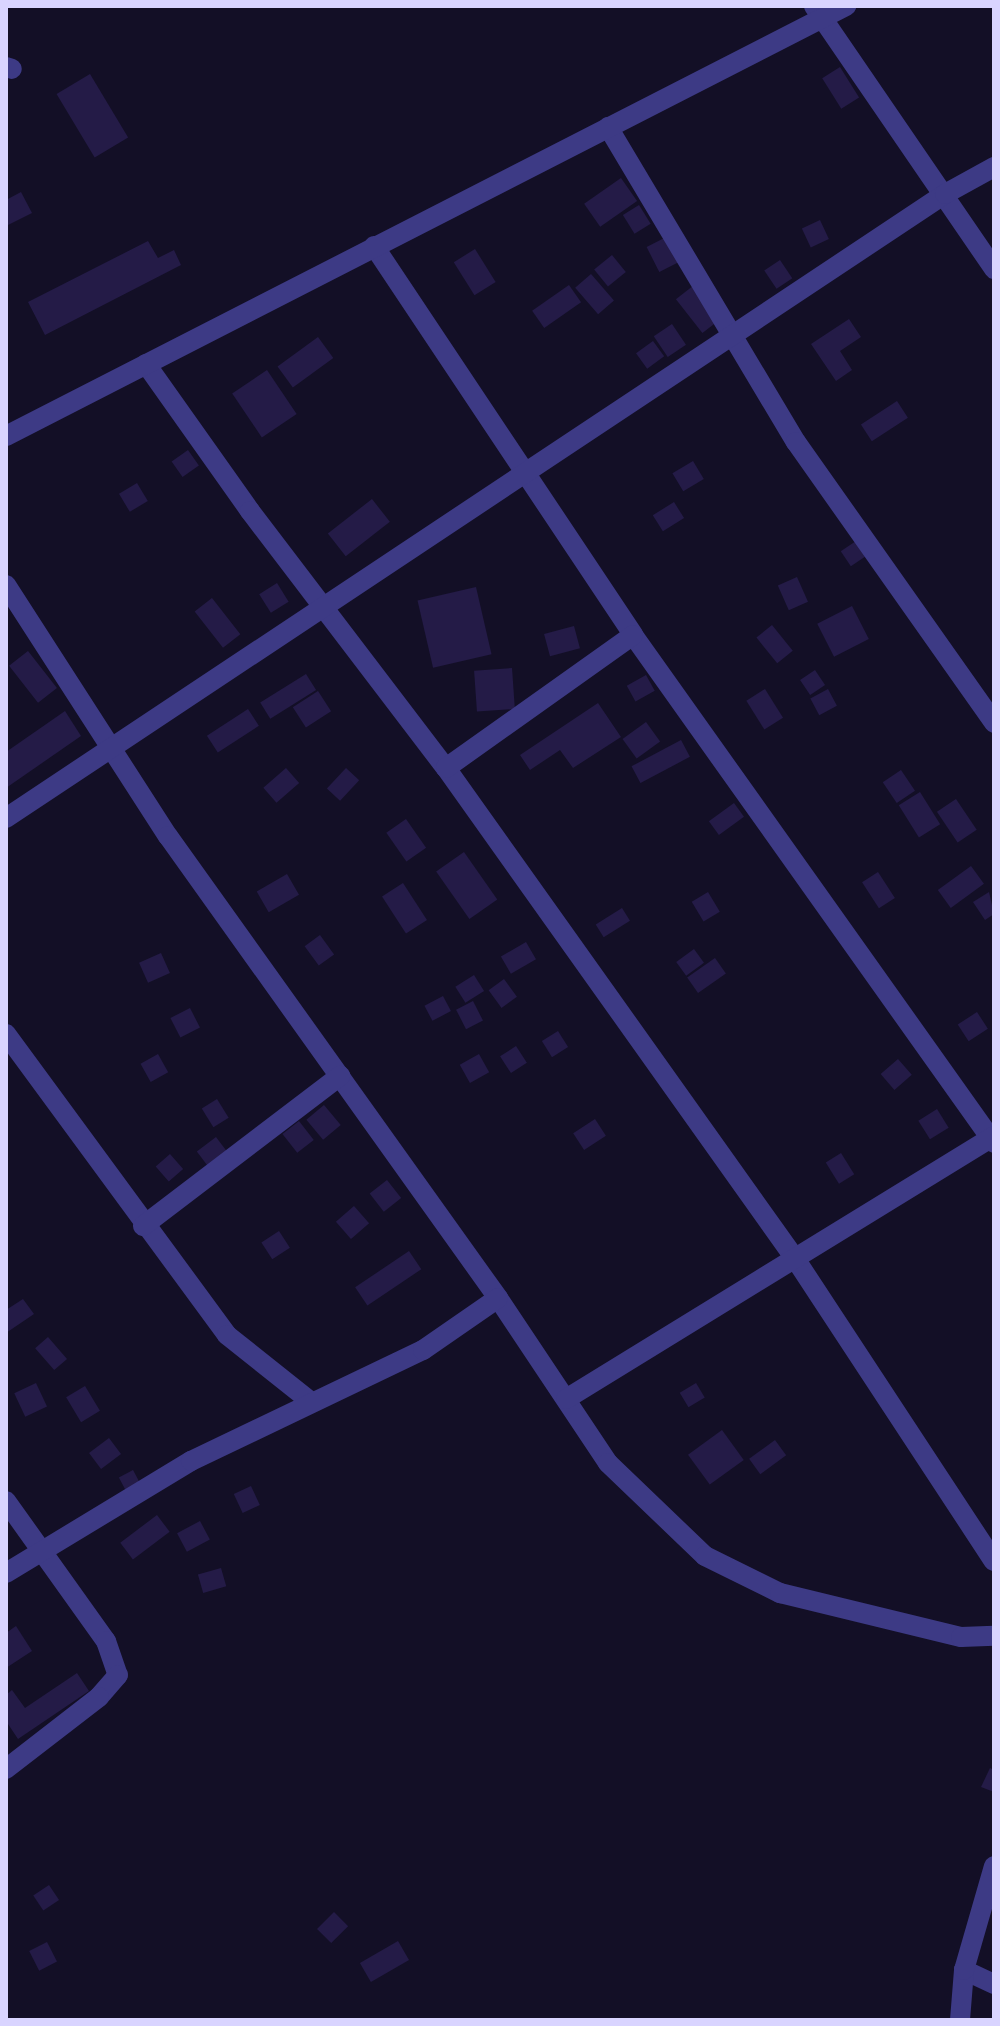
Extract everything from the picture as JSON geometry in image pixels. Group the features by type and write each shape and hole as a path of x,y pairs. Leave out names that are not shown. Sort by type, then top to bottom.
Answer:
{"street":[{"path":"6,436 608,127 817,13 846,6"},
{"path":"817,13 994,269"},
{"path":"608,127 732,338 876,561 994,723"},
{"path":"6,818 945,194 994,167"},
{"path":"374,246 633,635 993,1139 566,1399"},
{"path":"146,364 322,606 446,768 796,1260 994,1561"},
{"path":"6,585 112,748 498,1298 608,1463 705,1556 780,1593 961,1637 994,1636"},
{"path":"446,768 633,635"},
{"path":"6,1034 143,1226 227,1335 310,1401"},
{"path":"143,1226 340,1076"},
{"path":"6,1573 41,1549 191,1461 310,1401 423,1350 498,1298"},
{"path":"6,1501 106,1641 118,1675 99,1697 6,1769"},
{"path":"960,2020 964,1970 994,1866"},
{"path":"964,1970 994,1984"}],"building":[{"path":"840,67 859,98 841,109 822,78"},
{"path":"90,74 128,137 95,158 57,94"},
{"path":"621,178 637,201 600,227 584,204"},
{"path":"21,192 32,213 6,226 6,200"},
{"path":"639,205 651,224 635,234 623,215"},
{"path":"820,220 829,239 811,247 802,228"},
{"path":"676,232 689,257 659,272 647,247"},
{"path":"148,241 158,258 174,250 181,265 45,335 28,302"},
{"path":"475,249 496,282 474,295 454,262"},
{"path":"612,255 626,272 608,287 594,269"},
{"path":"780,260 792,278 777,289 764,271"},
{"path":"591,274 614,300 598,314 575,288"},
{"path":"698,282 724,316 702,333 676,299"},
{"path":"569,285 581,302 544,328 532,311"},
{"path":"849,319 861,337 840,351 852,370 836,381 811,344"},
{"path":"672,324 686,345 668,357 654,336"},
{"path":"318,337 333,358 293,387 278,366"},
{"path":"653,341 664,356 647,369 636,353"},
{"path":"267,370 297,414 262,437 232,393"},
{"path":"897,401 908,418 872,441 861,424"},
{"path":"188,450 199,466 183,477 172,461"},
{"path":"693,461 704,479 683,491 672,473"},
{"path":"137,483 148,501 130,512 119,494"},
{"path":"372,499 390,522 346,556 328,533"},
{"path":"674,502 684,518 663,531 653,515"},
{"path":"859,539 869,554 851,566 841,551"},
{"path":"797,577 808,602 789,610 778,586"},
{"path":"277,583 289,602 271,613 259,594"},
{"path":"476,587 492,654 433,668 418,600"},
{"path":"212,598 240,634 223,648 195,612"},
{"path":"852,606 869,639 834,657 817,624"},
{"path":"772,625 793,651 777,663 756,638"},
{"path":"574,626 580,648 550,656 544,634"},
{"path":"28,651 57,688 38,703 9,666"},
{"path":"512,668 515,709 477,712 474,671"},
{"path":"815,670 825,685 810,695 800,680"},
{"path":"306,674 316,690 270,719 260,703"},
{"path":"646,675 655,691 635,701 627,686"},
{"path":"765,689 783,718 764,729 746,701"},
{"path":"828,689 837,706 819,715 810,698"},
{"path":"318,691 331,711 306,727 293,707"},
{"path":"598,703 621,737 573,768 560,750 530,770 520,755"},
{"path":"248,709 259,726 218,752 207,736"},
{"path":"65,711 81,736 6,788 6,752"},
{"path":"646,722 660,741 637,758 623,739"},
{"path":"681,740 690,757 640,783 632,766"},
{"path":"286,768 299,783 276,803 263,788"},
{"path":"346,768 359,780 340,801 327,788"},
{"path":"901,770 915,791 897,803 883,782"},
{"path":"920,792 940,824 919,837 899,805"},
{"path":"956,799 977,830 958,843 937,812"},
{"path":"734,803 744,817 719,835 709,821"},
{"path":"406,819 426,848 406,861 386,833"},
{"path":"464,852 497,900 469,919 436,872"},
{"path":"971,866 984,884 951,908 938,890"},
{"path":"878,872 895,898 879,908 862,882"},
{"path":"287,874 299,895 269,912 257,892"},
{"path":"403,883 427,920 406,934 382,897"},
{"path":"708,892 720,912 704,922 692,902"},
{"path":"989,892 994,914 985,920 973,902"},
{"path":"622,908 630,921 604,937 596,924"},
{"path":"320,935 334,954 319,966 305,946"},
{"path":"526,942 536,959 511,974 501,956"},
{"path":"694,949 704,963 686,976 676,962"},
{"path":"161,953 170,973 148,983 139,963"},
{"path":"715,958 726,974 698,993 687,978"},
{"path":"474,975 484,991 465,1003 455,987"},
{"path":"504,979 517,997 502,1008 489,990"},
{"path":"443,996 451,1011 432,1021 424,1006"},
{"path":"473,1001 483,1021 466,1029 456,1010"},
{"path":"190,1008 200,1028 180,1038 170,1018"},
{"path":"977,1012 988,1029 969,1041 958,1025"},
{"path":"558,1031 568,1047 552,1057 542,1041"},
{"path":"516,1046 527,1063 511,1073 500,1056"},
{"path":"158,1054 168,1072 151,1082 141,1064"},
{"path":"479,1054 489,1072 470,1083 460,1065"},
{"path":"898,1059 912,1075 894,1090 881,1074"},
{"path":"217,1099 229,1118 213,1127 202,1109"},
{"path":"324,1105 341,1125 323,1140 306,1120"},
{"path":"937,1109 949,1128 930,1139 918,1121"},
{"path":"595,1119 606,1136 584,1150 573,1133"},
{"path":"299,1121 314,1140 297,1153 282,1134"},
{"path":"216,1137 229,1154 209,1168 197,1151"},
{"path":"841,1153 854,1174 839,1184 826,1163"},
{"path":"170,1154 183,1169 169,1182 156,1166"},
{"path":"387,1180 401,1198 384,1212 370,1194"},
{"path":"354,1206 369,1223 351,1239 336,1222"},
{"path":"279,1231 290,1248 272,1259 261,1242"},
{"path":"409,1251 421,1269 367,1306 355,1287"},
{"path":"23,1299 34,1314 6,1333 6,1310"},
{"path":"48,1337 67,1359 54,1370 35,1348"},
{"path":"36,1383 47,1407 25,1417 14,1393"},
{"path":"696,1383 705,1398 688,1407 680,1393"},
{"path":"85,1386 100,1411 81,1422 66,1397"},
{"path":"722,1430 744,1460 710,1485 688,1455"},
{"path":"109,1438 121,1454 101,1469 89,1453"},
{"path":"775,1440 786,1455 760,1474 749,1459"},
{"path":"133,1470 148,1498 134,1506 119,1478"},
{"path":"251,1486 260,1505 243,1513 234,1494"},
{"path":"157,1515 170,1532 133,1559 120,1543"},
{"path":"200,1521 210,1540 187,1552 177,1533"},
{"path":"221,1568 226,1586 203,1593 198,1575"},
{"path":"16,1626 32,1651 6,1668 6,1633"},
{"path":"77,1673 89,1691 18,1739 6,1721 6,1695 12,1690 25,1708"},
{"path":"990,1768 994,1770 994,1792 981,1787"},
{"path":"49,1885 59,1900 43,1911 33,1896"},
{"path":"334,1912 348,1926 331,1943 317,1929"},
{"path":"398,1941 409,1960 371,1982 360,1963"},
{"path":"47,1942 57,1962 39,1971 29,1951"}]}
